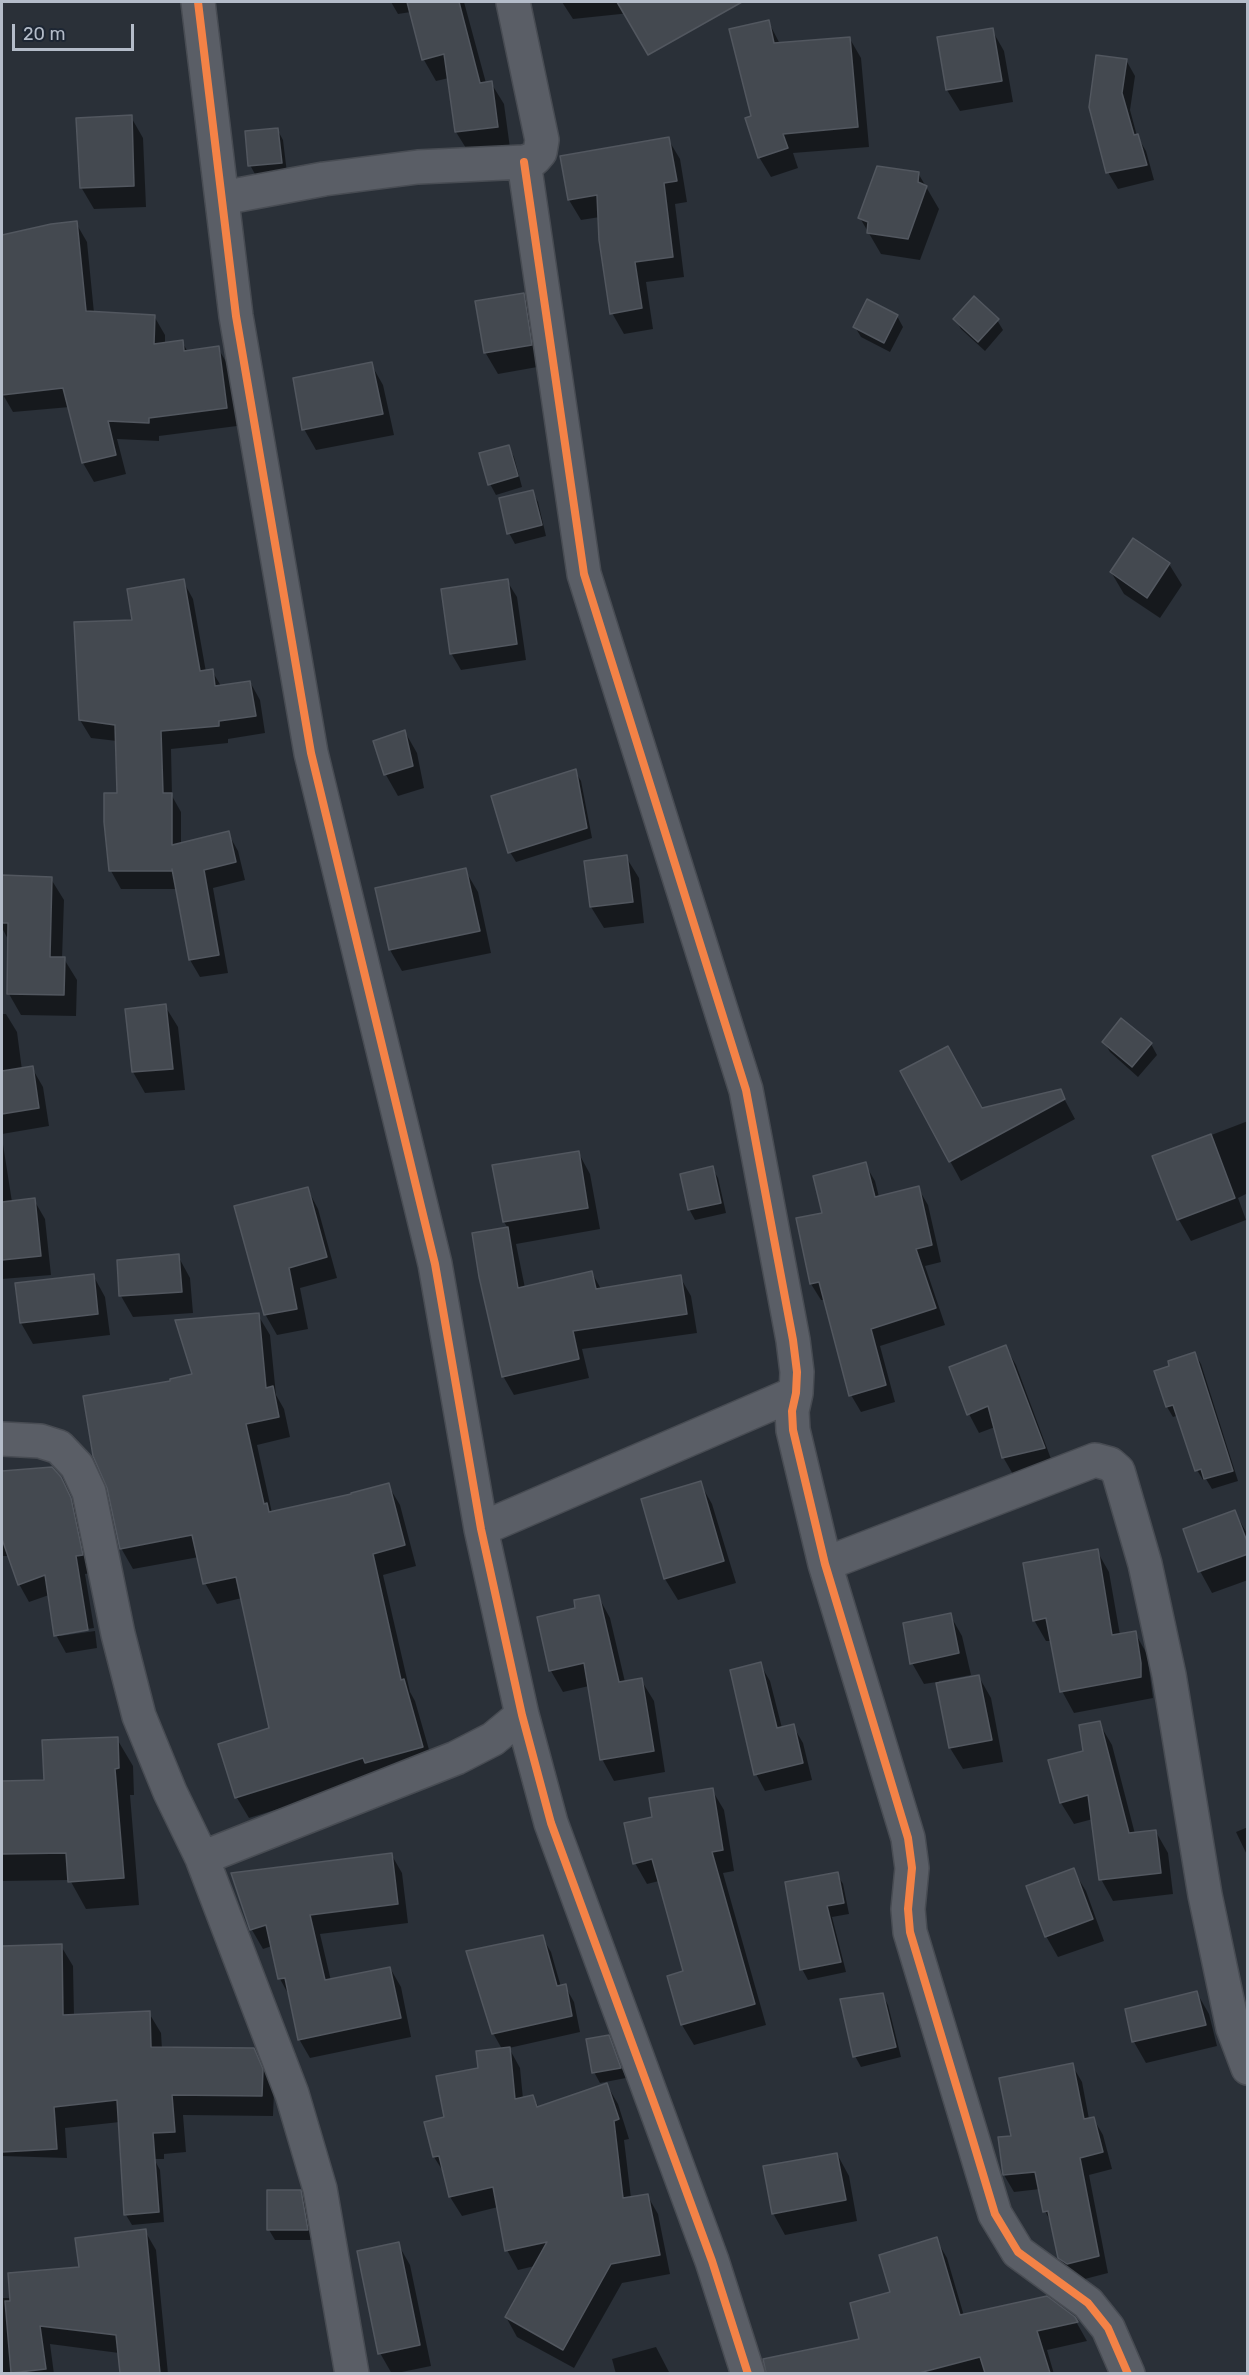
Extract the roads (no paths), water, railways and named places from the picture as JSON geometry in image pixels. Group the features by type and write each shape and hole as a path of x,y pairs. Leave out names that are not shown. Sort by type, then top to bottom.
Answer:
{"street":[{"path":"198,2 236,316 311,753 435,1264 481,1529 522,1715 551,1823 708,2250 748,2373"},
{"path":"222,198 324,178 418,167 524,162 534,159 540,152 542,140 513,2"},
{"path":"524,162 584,574 746,1090 793,1341 797,1372 792,1411 793,1430 825,1564 908,1838 912,1868 908,1909 910,1932 995,2214 1018,2252 1088,2303 1108,2328 1128,2373"},
{"path":"481,1529 796,1393"},
{"path":"2,1439 40,1441 59,1447 77,1466 91,1502 118,1634 139,1716 170,1792 202,1858 295,2104 320,2188 352,2373"},
{"path":"825,1564 1095,1460 1110,1464 1118,1471 1144,1564 1169,1675 1205,1895 1233,2028 1248,2068"},
{"path":"202,1858 456,1758 493,1739 522,1715"}]}
